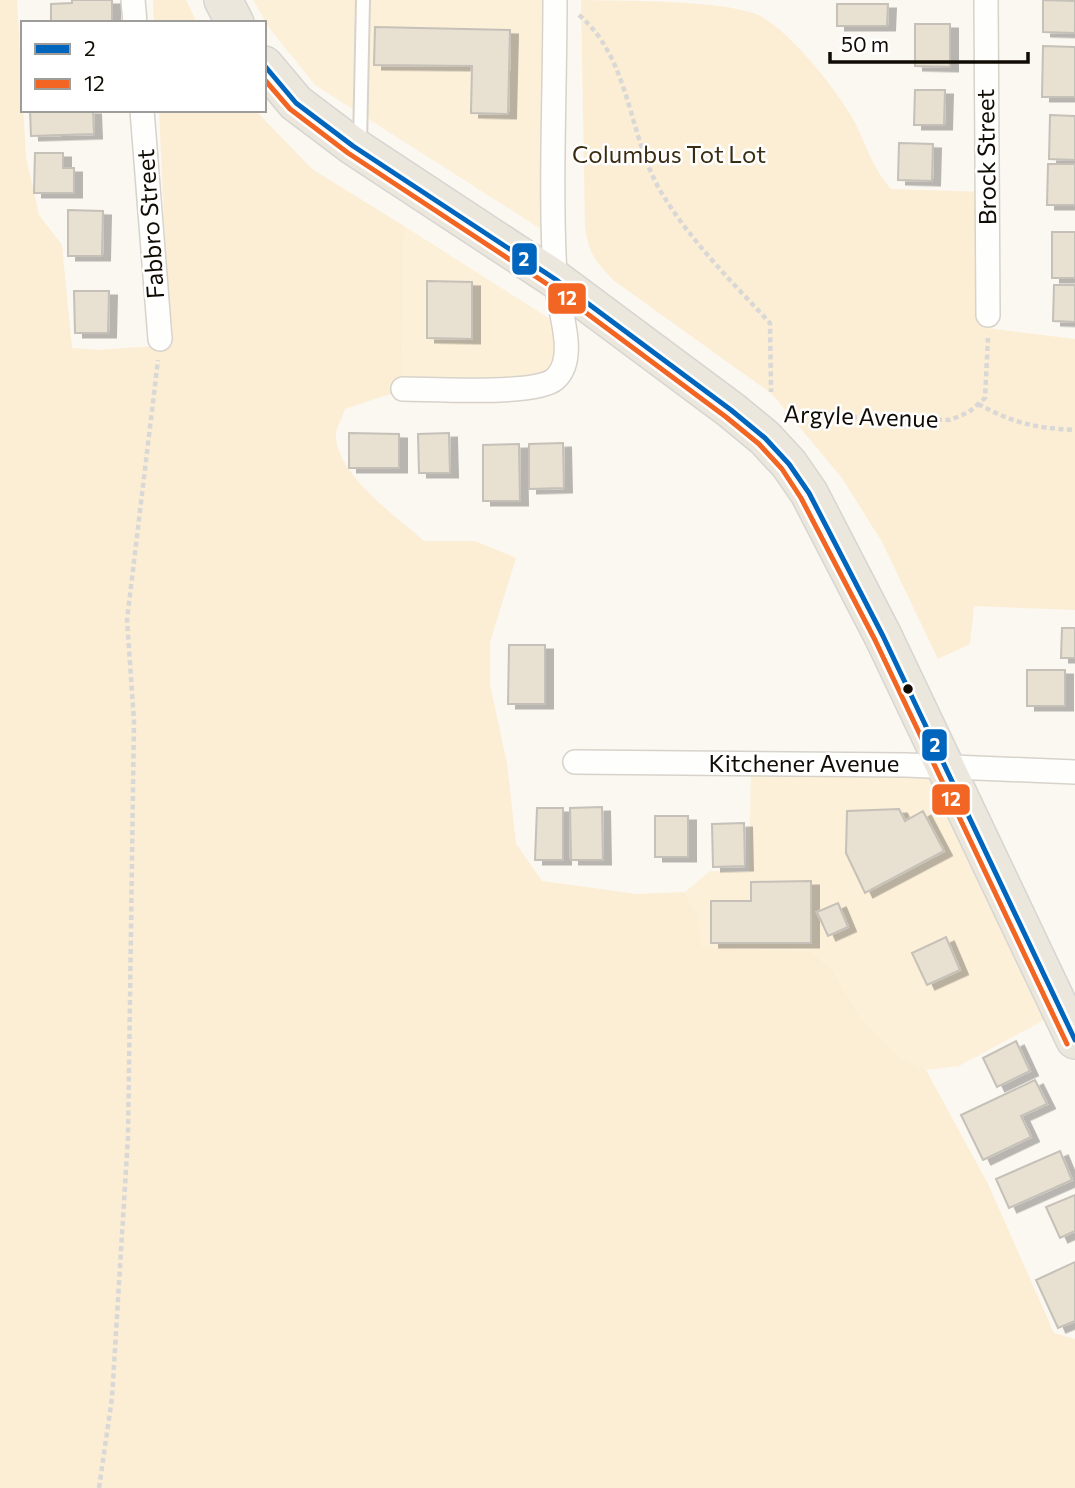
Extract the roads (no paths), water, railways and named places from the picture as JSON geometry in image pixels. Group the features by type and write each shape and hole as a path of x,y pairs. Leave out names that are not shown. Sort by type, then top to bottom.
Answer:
{"main road":[{"path":"223,0 234,21"},
{"path":"266,67 296,103 359,150 555,279 765,438 809,493 883,636 1075,1040"}],"street":[{"path":"133,0 135,21"},
{"name":"Brock Street","path":"986,0 988,315"},
{"path":"403,389 535,388 556,378 565,360 566,331 555,279 565,6"},
{"name":"Fabbro Street","path":"142,112 160,339"},
{"name":"Kitchener Avenue","path":"575,762 944,767 1075,772"}],"lane":[{"path":"359,150 363,0"}],"park label":[{"name":"Columbus Tot Lot","path":"669,155"}]}
